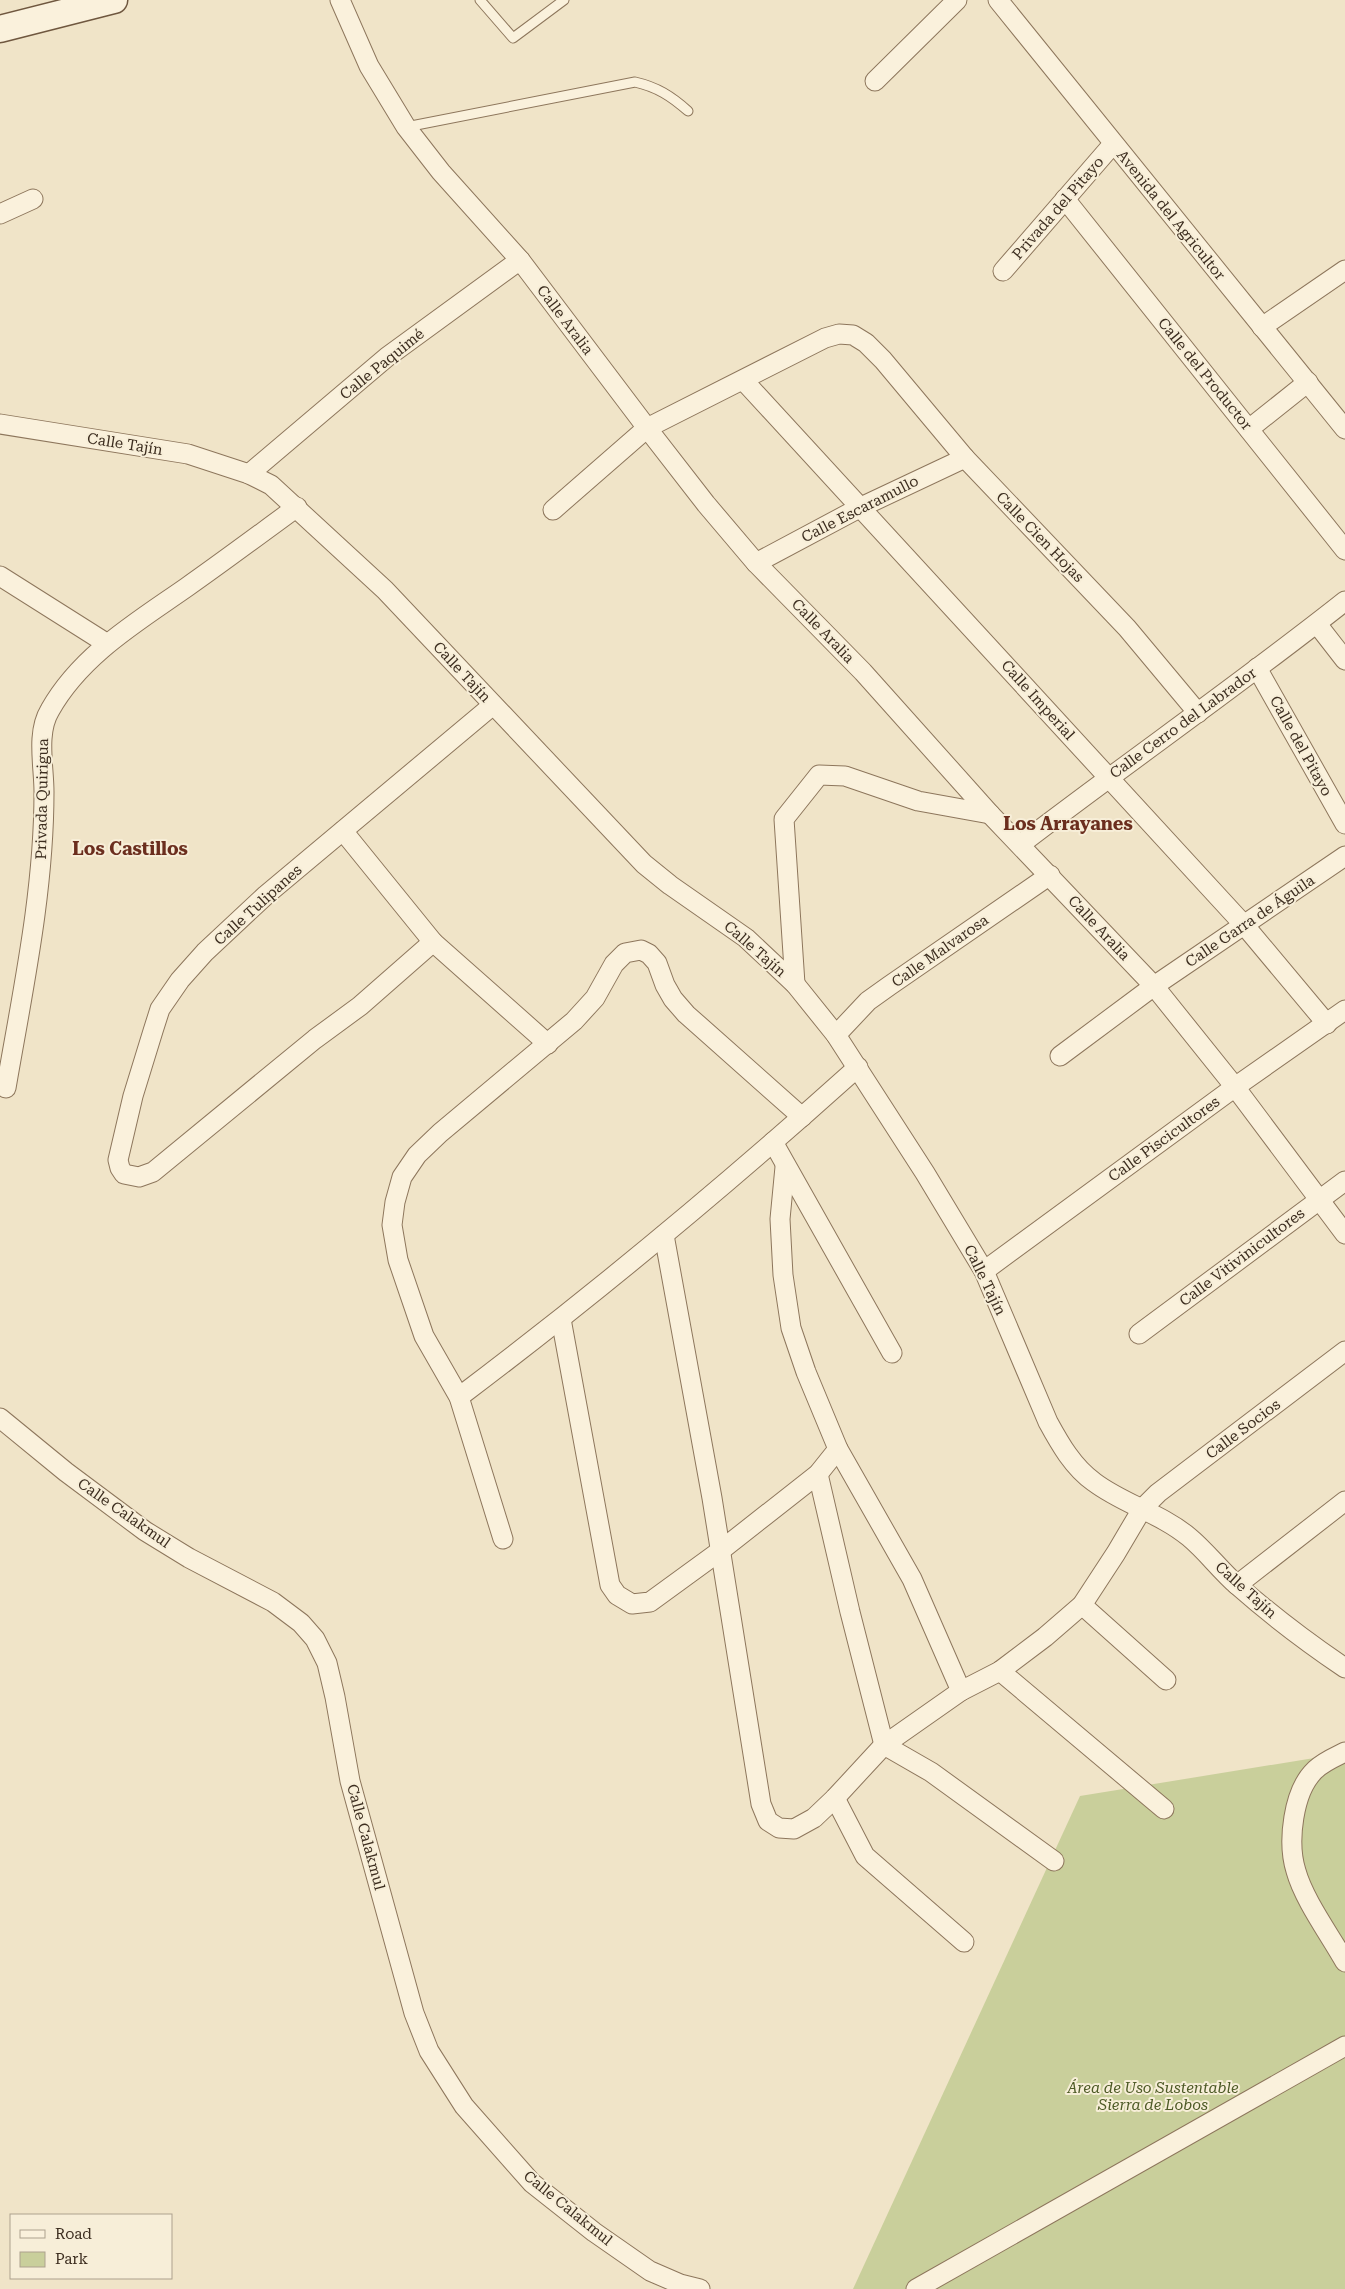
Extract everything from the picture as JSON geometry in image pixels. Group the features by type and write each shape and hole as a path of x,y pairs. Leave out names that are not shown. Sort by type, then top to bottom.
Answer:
{"main road":[{"path":"0,29 114,0"}],"street":[{"name":"Calle Aralia","path":"340,0 368,66 406,127 441,172 520,260 646,428 756,563 863,672 990,814 1021,844 1154,986 1235,1087 1345,1234"},
{"path":"874,81 957,0"},
{"name":"Avenida del Agricultor","path":"998,0 1345,429"},
{"name":"Privada del Pitayo","path":"1003,271 1113,144"},
{"path":"0,214 33,199"},
{"name":"Calle del Productor","path":"1065,199 1345,550"},
{"name":"Calle Paquimé","path":"249,474 387,358 520,260"},
{"path":"1262,327 1345,270"},
{"name":"Calle Cien Hojas","path":"553,510 646,428 744,381 825,338 839,334 853,335 866,343 883,360 965,458 1127,628 1198,714"},
{"name":"Calle Imperial","path":"744,381 1246,926 1327,1024"},
{"path":"1249,429 1308,382"},
{"name":"Calle Tajín","path":"0,424 188,454 249,474 271,485 297,507 385,590 644,864 670,885 746,938 795,984 836,1034 984,1271 1048,1422 1059,1443 1075,1464 1094,1482 1172,1524 1190,1538 1237,1585 1284,1624 1342,1662"},
{"name":"Calle Escaramullo","path":"756,563 861,507 965,458"},
{"name":"Privada Quirigua","path":"6,1088 41,874 44,792 43,727 49,711 70,681 106,643 297,507"},
{"path":"0,576 106,643"},
{"name":"Calle Cerro del Labrador","path":"1021,844 1108,777 1198,714 1345,601"},
{"path":"1317,624 1345,660"},
{"name":"Calle del Pitayo","path":"1258,668 1345,824"},
{"name":"Calle Tulipanes","path":"433,942 360,1006 315,1039 153,1172 139,1177 124,1174 118,1160 133,1096 160,1009 170,994 212,946 266,895 493,705"},
{"path":"795,984 784,819 819,775 845,776 918,801 990,814"},
{"path":"343,830 433,942 548,1044"},
{"name":"Calle Garra de Águila","path":"1060,1056 1154,986 1246,926 1345,856"},
{"name":"Calle Malvarosa","path":"836,1034 868,1001 1050,875"},
{"path":"502,1539 459,1397 424,1336 398,1260 392,1225 395,1202 402,1177 417,1155 440,1133 574,1021 595,998 614,964 625,953 641,950 649,954 657,963 665,985 686,1014 802,1117"},
{"name":"Calle Piscicultores","path":"984,1271 1235,1087 1345,1010"},
{"path":"459,1397 561,1319 664,1235 858,1067"},
{"path":"773,1142 892,1353"},
{"path":"786,1167 780,1219 783,1275 791,1328 806,1372 838,1449 912,1579 961,1691"},
{"name":"Calle Vitivinicultores","path":"1139,1334 1345,1182"},
{"path":"664,1235 720,1551"},
{"path":"561,1319 610,1585 625,1601 632,1604 650,1602 720,1551 818,1474 838,1449"},
{"name":"Calle Socios","path":"720,1551 761,1804 768,1821 779,1828 794,1829 814,1818 835,1798 884,1744 961,1691 1000,1671 1045,1637 1082,1605 1116,1553 1142,1508 1158,1493 1345,1351"},
{"name":"Calle Calakmul","path":"0,1418 66,1472 145,1531 189,1558 273,1602 301,1623 315,1639 327,1663 350,1781 414,2013 429,2051 464,2106 532,2182 594,2232 650,2271 680,2284 700,2289"},
{"path":"818,1474 884,1744 931,1772 1054,1861"},
{"path":"1237,1585 1345,1500"},
{"path":"1082,1605 1166,1680"},
{"path":"1000,1671 1164,1809"},
{"path":"1345,1752 1332,1758 1315,1770 1295,1806 1292,1832 1296,1871 1304,1891 1345,1962"},
{"path":"835,1798 865,1856 964,1942"},
{"path":"916,2289 1345,2046"}],"lane":[{"path":"480,0 513,38 564,0"},
{"path":"406,127 634,82 653,86 669,94 688,111"}],"green space":[{"name":"Área de Uso Sustentable Sierra de Lobos","path":"1345,1753 1345,2289 853,2289 1080,1796"}],"district":[{"name":"Los Arrayanes","path":"1068,824"},
{"name":"Los Castillos","path":"130,849"}]}
